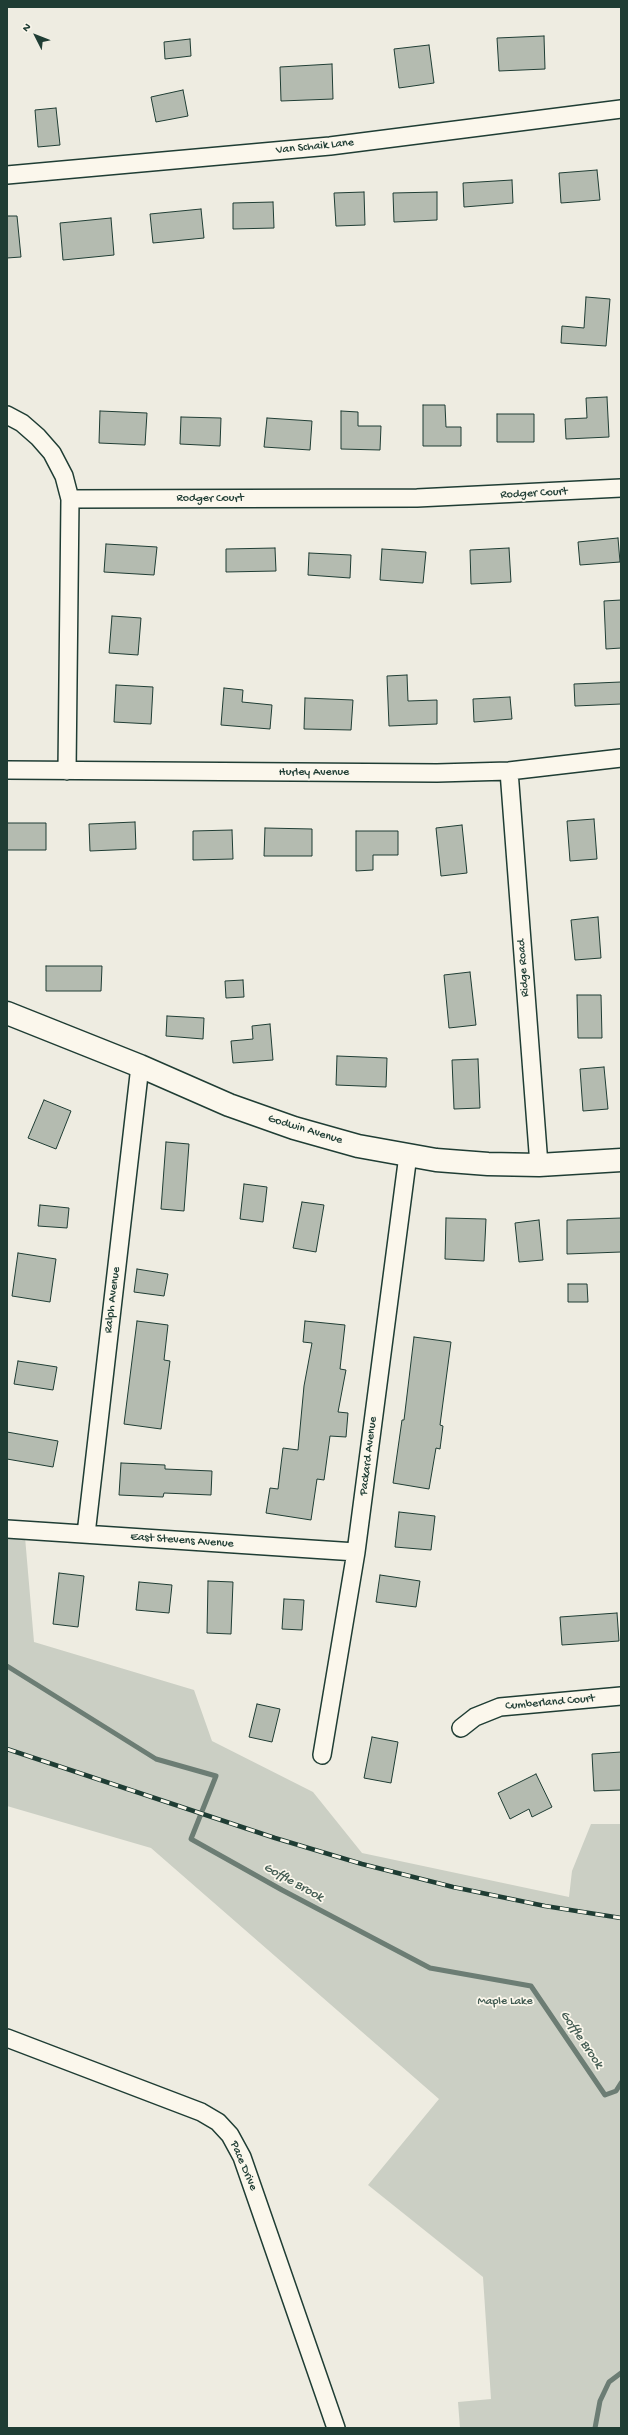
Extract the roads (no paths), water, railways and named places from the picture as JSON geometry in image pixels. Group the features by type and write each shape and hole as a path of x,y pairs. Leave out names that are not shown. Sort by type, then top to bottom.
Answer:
{"main road":[{"name":"Godwin Avenue","path":"7,1014 140,1066 229,1105 294,1128 358,1146 408,1156 488,1164 539,1165 621,1160"}],"street":[{"name":"Van Schaik Lane","path":"7,175 330,146 621,109"},
{"path":"7,415 22,423 38,437 52,453 64,476 70,499 67,771"},
{"name":"Rodger Court","path":"70,499 417,498 621,488"},
{"name":"Hurley Avenue","path":"7,770 437,773 509,771 621,758"},
{"name":"Ridge Road","path":"509,771 539,1165"},
{"name":"Ralph Avenue","path":"86,1534 140,1066"},
{"name":"Packard Avenue","path":"322,1755 356,1552 408,1156"},
{"name":"East Stevens Avenue","path":"7,1529 356,1552"},
{"name":"Cumberland Court","path":"461,1728 475,1717 500,1707 621,1696"},
{"name":"Pace Drive","path":"7,2038 201,2112 218,2122 230,2135 242,2157 336,2428"}],"waterway":[{"name":"Goffle Brook","path":"7,1666 156,1759 216,1776 191,1839 282,1890 430,1968 531,1986 605,2095 616,2091 621,2083"},
{"name":"Goffle Brook","path":"595,2428 600,2401 609,2382 621,2373"}],"railway":[{"path":"7,1749 275,1838 362,1864 453,1887 545,1906 621,1918"}],"park label":[{"name":"Maple Lake","path":"505,2002"}]}
